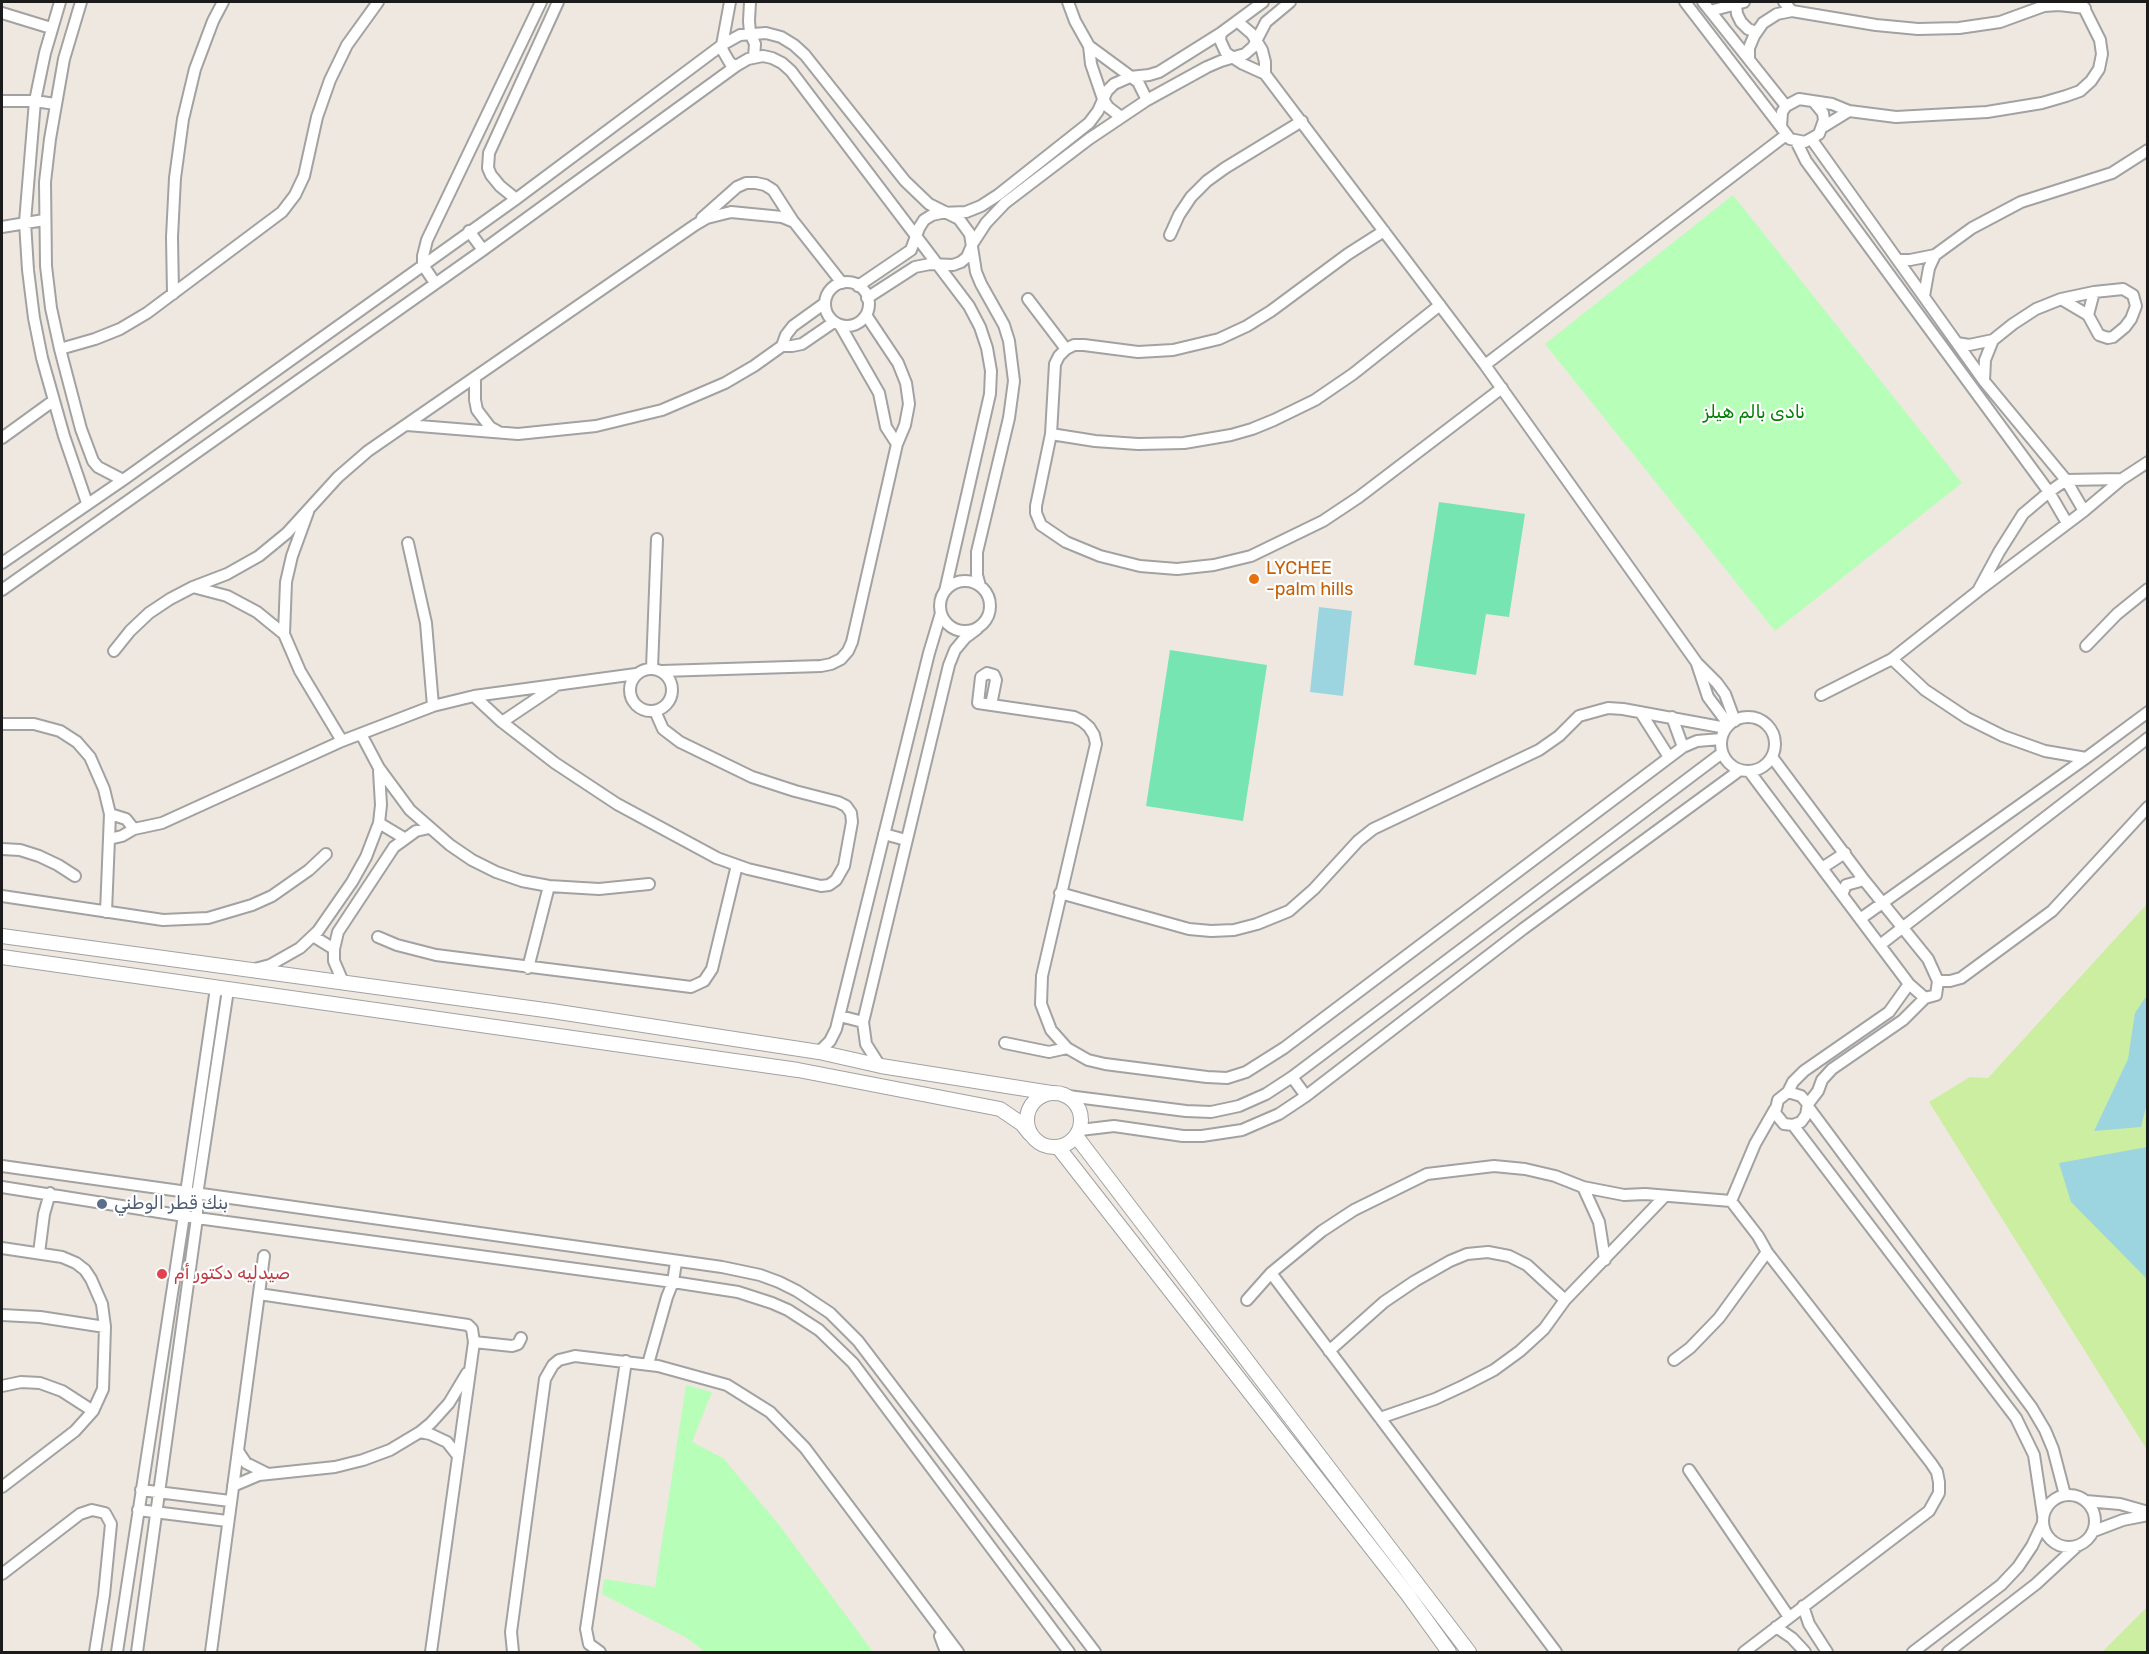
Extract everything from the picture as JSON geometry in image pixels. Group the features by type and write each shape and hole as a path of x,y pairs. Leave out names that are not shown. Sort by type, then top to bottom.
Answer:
{"street":[{"path":"60,2 51,28 35,101 25,222 34,318 53,401 87,503"},
{"path":"81,2 64,58 55,104 45,182 47,277 60,349 81,429 93,461 98,467 123,480"},
{"path":"173,294 174,190 183,119 195,69 213,21 223,2"},
{"path":"60,349 120,329 147,313 282,212 295,195 304,176 317,117 330,80 347,45 378,2"},
{"path":"435,283 423,265 427,240 541,2"},
{"path":"516,199 490,175 489,153 558,2"},
{"path":"730,2 722,45 726,58 736,66"},
{"path":"750,2 750,33 755,44 754,57"},
{"path":"1068,2 1075,21 1089,46 1091,64 1103,99 1108,107 1121,117"},
{"path":"858,286 910,250 924,220 941,213 966,212 998,195 1089,123 1114,84 1130,77 1159,72 1221,33 1263,2"},
{"path":"867,298 915,267 953,265 961,262 967,257 986,223 1005,203 1089,139 1147,100 1207,67 1245,54 1250,50 1266,22 1290,2"},
{"path":"1685,2 1784,131 1796,141 1806,161 2049,492 2067,523"},
{"path":"1703,2 1786,106"},
{"path":"1784,2 1792,11"},
{"path":"1710,11 1740,3"},
{"path":"1740,3 1737,14 1741,22 1748,29 1756,32"},
{"path":"1749,59 1749,48 1763,23 1777,14 1792,11 1876,25 1918,29 1959,28 2000,22 2047,4 2083,5 2100,40 2102,54 2099,69 2091,81 2080,91 2042,103 1987,112 1896,117 1849,111 1832,104 1799,99 1786,106 1780,120 1784,131"},
{"path":"2,12 51,28"},
{"path":"1237,21 1256,39 1262,50 1265,74"},
{"path":"2,563 123,480 516,199 722,45 731,39 750,33 766,33 780,37 805,55 905,181 929,204 950,213 966,226 973,243 974,260 981,284 1004,325 1009,341 1014,381 1009,418 977,552 977,575 980,586"},
{"path":"1221,33 1222,47 1232,58 1265,74 1485,364 1697,663 1714,679 1725,694 1730,725"},
{"path":"1089,46 1138,82 1147,100"},
{"path":"2,590 483,250 736,66 754,57 772,58 791,71 969,306 980,327 991,371 986,417 942,598 941,613 930,646 840,1016 830,1041 819,1052"},
{"path":"2,101 35,101 55,104"},
{"path":"1814,102 1823,113 1823,127"},
{"path":"1796,141 1812,140 1823,127 1849,111"},
{"path":"1170,235 1191,197 1207,181 1302,121"},
{"path":"484,124 492,130 498,130"},
{"path":"1485,364 1784,131"},
{"path":"1812,140 1984,381 2066,480 2084,512"},
{"path":"473,146 481,146 489,153"},
{"path":"1898,260 1935,255 1972,228 2021,202 2112,173 2148,150"},
{"path":"695,225 737,187 746,183 765,185 772,190 842,283"},
{"path":"114,651 149,613 170,598 227,574 259,556 286,533 338,477 368,451 695,225 707,218 731,212 775,215 794,222"},
{"path":"2,227 44,220"},
{"path":"469,231 483,250"},
{"path":"1384,231 1348,254 1271,311 1247,326 1219,339 1173,350 1138,352 1084,345 1074,345 1066,349 1055,364 1051,434 1036,506 1038,519 1045,529 1066,542 1100,556 1140,566 1177,569 1214,566 1251,556 1323,521 1389,475 1502,388"},
{"path":"1924,296 1935,255"},
{"path":"881,271 890,283"},
{"path":"407,425 518,434 575,429 629,420 694,398 725,383 782,346 802,344 837,324 855,325 866,315 867,298 858,286 842,283 832,288 825,303 793,326 782,346"},
{"path":"1957,343 1969,345 1993,340 2036,309 2061,299 2123,289 2129,291 2136,300 2134,314 2120,333 2108,338 2099,335 2088,315 2061,299"},
{"path":"2088,315 2094,292"},
{"path":"1028,299 1066,349"},
{"path":"825,303 827,314 837,324 879,393 886,427 897,444"},
{"path":"1051,434 1095,441 1138,444 1184,443 1252,429 1315,400 1353,374 1440,305"},
{"path":"109,839 122,836 134,829 162,823 342,741 433,706 474,696 636,674 646,669 821,666 841,659 852,642 897,444 905,425 909,404 906,382 898,363 866,315"},
{"path":"1984,381 1984,360 1993,340"},
{"path":"475,378 477,410 490,427 499,433"},
{"path":"2,438 53,401"},
{"path":"64,436 81,429"},
{"path":"1821,695 1892,659 2084,512 2122,479 2148,462"},
{"path":"1978,591 2023,514 2049,492 2066,480 2122,479"},
{"path":"310,506 292,556 286,582 284,634 300,670 342,741"},
{"path":"657,539 657,670"},
{"path":"408,543 426,623 433,706"},
{"path":"880,1066 866,1044 862,1022 949,665 955,650 964,638 987,619 990,605 989,597 980,586 973,582 958,582 945,591"},
{"path":"193,587 227,596 257,612 284,634"},
{"path":"2086,646 2109,621 2148,589"},
{"path":"941,613 949,626 956,630 977,629"},
{"path":"1892,659 1925,690 1985,728 2045,751 2086,758"},
{"path":"1697,663 1708,697 1730,725"},
{"path":"636,674 630,691 634,702 643,709 655,711 665,706 673,691 670,680 657,670"},
{"path":"502,722 559,684"},
{"path":"474,696 502,722 555,763 617,804 717,858 821,886 829,885 837,880 844,866 852,822 851,813 846,806 752,777 680,742 663,729 655,711"},
{"path":"991,705 1074,717 1089,727 1094,735 1095,744 1040,989 1041,1004 1051,1030 1067,1048 1078,1056 1105,1064 1227,1078 1246,1072 1284,1048 1683,747 1697,741 1721,739"},
{"path":"1060,893 1189,929 1223,931 1257,924 1290,911 1314,889 1358,841 1373,829 1539,750 1560,736 1579,717 1608,708 1730,725"},
{"path":"1641,712 1669,757"},
{"path":"1860,919 2148,712"},
{"path":"1672,717 1683,747"},
{"path":"1078,1133 1114,1126 1183,1136 1222,1134 1261,1123 1306,1096 1515,935 1745,770 1763,766 1772,757 1774,738 1764,723 1753,718 1744,718 1730,725 1721,739 1722,753 1726,760 1745,770 1909,984 1925,998"},
{"path":"2,724 34,724 60,731 77,742 90,757 104,789 110,814 106,912"},
{"path":"361,734 379,768 399,796 429,828 472,860 522,881 549,886 599,889 649,884"},
{"path":"1880,945 2148,738"},
{"path":"2,936 253,969 819,1052 880,1066 1068,1096 1211,1112 1239,1106 1266,1094 1292,1077 1722,753"},
{"path":"1772,757 1864,880 1928,959 1938,981 1936,995 1925,998 1903,1020 1832,1069 1821,1080 1804,1119 1793,1125"},
{"path":"253,969 286,958 313,936 339,901 366,857 379,823 381,805 379,768"},
{"path":"1938,981 1961,978 2052,911 2148,807"},
{"path":"110,814 126,819 134,829"},
{"path":"379,823 404,838"},
{"path":"343,982 334,961 338,932 394,847 416,831 429,828"},
{"path":"884,834 906,840"},
{"path":"2,849 20,850 39,856 75,876"},
{"path":"1822,868 1845,853"},
{"path":"2,896 163,920 208,918 252,906 291,884 326,854"},
{"path":"378,937 397,945 436,955 684,986 698,985 704,981 712,969 737,865"},
{"path":"1842,895 1846,885 1864,880"},
{"path":"528,968 549,886"},
{"path":"339,901 352,910"},
{"path":"330,915 343,924"},
{"path":"313,936 334,949"},
{"path":"2,957 810,1072 1000,1109 1012,1115 1042,1145 1058,1147 1071,1142 1078,1133 1081,1114 1074,1101 1068,1096"},
{"path":"1731,1201 1755,1144 1778,1100 1788,1092 1793,1082 1804,1071 1889,1012 1909,984"},
{"path":"117,1653 186,1193 222,989"},
{"path":"137,1653 197,1218 197,1195 222,989"},
{"path":"395,1014 398,990"},
{"path":"840,1016 862,1022"},
{"path":"1005,1043 1049,1052 1067,1048"},
{"path":"1292,1077 1306,1096"},
{"path":"1788,1092 1801,1096 2032,1408 2053,1449 2065,1495"},
{"path":"1030,1134 1026,1119 1031,1105 1036,1099 1050,1093"},
{"path":"1774,1109 1780,1121 1793,1125 2016,1418 2034,1455 2045,1531 2055,1542 2069,1547 2077,1546"},
{"path":"1078,1133 1469,1653"},
{"path":"1058,1147 1408,1595 1449,1653"},
{"path":"2,1166 741,1270 779,1282 814,1301 845,1326 868,1353 1095,1653"},
{"path":"1247,1300 1271,1273 1322,1231 1354,1210 1427,1174 1494,1166 1525,1169 1583,1187 1624,1195 1731,1201 1758,1236 1767,1252 1931,1463 1937,1472 1939,1482 1939,1493 1929,1511 1744,1653"},
{"path":"2,1186 197,1218 673,1282 738,1293 772,1303 804,1320 831,1340 853,1363 1069,1653"},
{"path":"1583,1187 1599,1222 1605,1260"},
{"path":"39,1253 44,1214 50,1193"},
{"path":"1380,1418 1435,1399 1494,1370 1520,1351 1544,1329 1565,1300 1665,1196"},
{"path":"2,1248 62,1257 76,1263 85,1270 102,1304 105,1327 103,1389 93,1411 75,1431 2,1487"},
{"path":"1329,1351 1384,1302 1415,1281 1467,1254 1488,1252 1509,1256 1527,1265 1565,1300"},
{"path":"1674,1360 1719,1318 1767,1252"},
{"path":"211,1653 264,1256"},
{"path":"648,1364 673,1282 676,1262"},
{"path":"1271,1273 1556,1653"},
{"path":"259,1294 468,1325 474,1333 430,1653"},
{"path":"2,1315 40,1317 105,1327"},
{"path":"474,1342 512,1347 518,1344 521,1338"},
{"path":"513,1653 511,1632 544,1388 548,1372 553,1365 567,1357 648,1364 727,1385 757,1402 782,1423 805,1448 958,1653"},
{"path":"600,1653 589,1644 586,1629 626,1361"},
{"path":"233,1486 266,1473 321,1470 349,1464 390,1450 420,1432 449,1403 471,1367"},
{"path":"2,1386 21,1382 40,1383 63,1391 93,1411"},
{"path":"420,1432 447,1442 458,1456"},
{"path":"238,1451 252,1468 266,1473"},
{"path":"1689,1470 1789,1617"},
{"path":"141,1490 230,1502"},
{"path":"1913,1653 2001,1585 2018,1567 2032,1546 2051,1502 2065,1495 2076,1496 2086,1501 2120,1504 2148,1513"},
{"path":"1948,1653 2036,1584 2077,1546 2087,1540 2094,1531 2096,1520 2093,1509 2086,1501"},
{"path":"2,1574 80,1514 92,1510 105,1513 111,1524 104,1595 94,1653"},
{"path":"138,1510 227,1521"},
{"path":"2094,1531 2148,1513"},
{"path":"1408,1595 1420,1586"},
{"path":"1803,1606 1813,1632 1827,1653"},
{"path":"936,1624 946,1653"},
{"path":"1776,1627 1802,1649 1809,1642 1813,1632"}],"green space":[{"name":"نادى بالم هيلز","path":"1733,195 1962,483 1775,631 1545,344"},
{"path":"1439,502 1525,514 1509,617 1486,614 1476,675 1414,665"},
{"path":"1170,650 1267,665 1243,821 1146,806"},
{"path":"2147,904 2147,1450 1929,1102 1970,1077 1988,1078"},
{"path":"686,1385 712,1392 692,1442 723,1458 780,1526 873,1652 705,1652 687,1638 602,1594 604,1579 655,1587"},
{"path":"2147,1607 2147,1652 2102,1652"}],"water":[{"path":"1319,607 1352,611 1343,696 1310,692"},
{"path":"2147,995 2147,1103 2141,1127 2094,1131 2128,1059 2135,1013"},
{"path":"2148,1147 2147,1279 2071,1202 2059,1163"}],"place":[{"name":"LYCHEE -palm hills","path":"1254,579"},
{"name":"بنك قطر الوطني","path":"102,1204"},
{"name":"صيدليه دكتور أم","path":"162,1274"}]}
